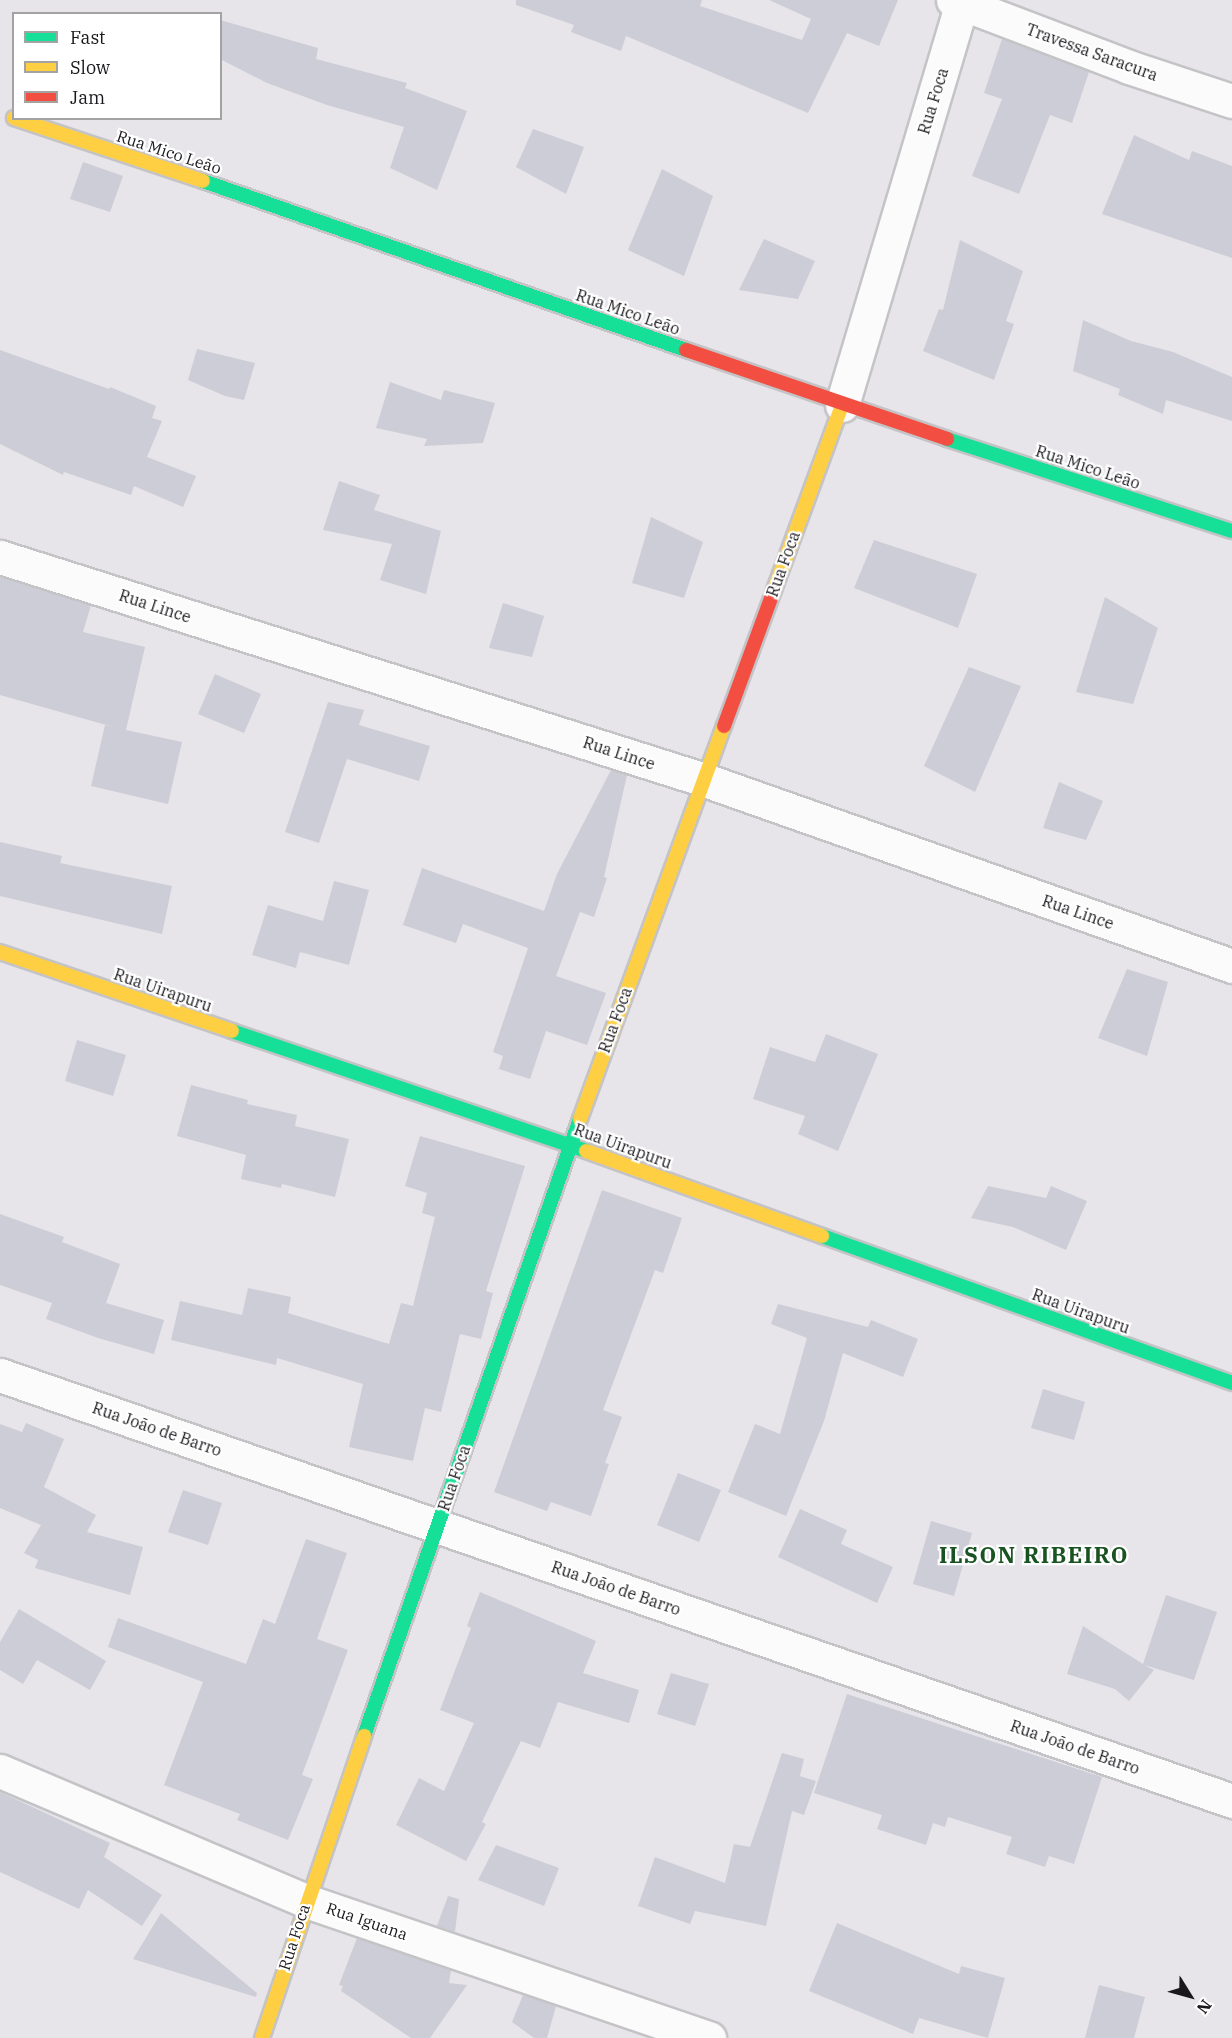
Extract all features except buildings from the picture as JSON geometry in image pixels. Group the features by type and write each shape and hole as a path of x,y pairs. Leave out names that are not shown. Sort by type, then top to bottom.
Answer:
{"street":[{"name":"Travessa Saracura","path":"960,1 1129,67 1232,101"},
{"name":"Rua Foca","path":"262,2038 306,1900 570,1145 702,779 842,405 960,1"},
{"name":"Rua Mico Leão","path":"20,120 276,205 842,405 1232,531"},
{"name":"Rua Lince","path":"0,557 702,779 1232,966"},
{"name":"Rua Uirapuru","path":"0,952 570,1145 1232,1383"},
{"name":"Rua João de Barro","path":"0,1375 1232,1801"},
{"name":"Rua Iguana","path":"0,1771 306,1900 709,2038"}],"traffic: fast":[{"path":"203,181 686,350"},
{"path":"947,439 1232,531"},
{"path":"232,1031 586,1151"},
{"path":"364,1736 580,1119"},
{"path":"822,1236 1232,1383"}],"traffic: slow":[{"path":"20,120 203,181"},
{"path":"774,590 842,405"},
{"path":"580,1119 724,726"},
{"path":"0,952 232,1031"},
{"path":"586,1151 822,1236"},
{"path":"262,2038 364,1736"}],"traffic: jam":[{"path":"686,350 947,439"},
{"path":"724,726 774,590"}],"district":[{"name":"ILSON RIBEIRO","path":"1034,1555"}]}
